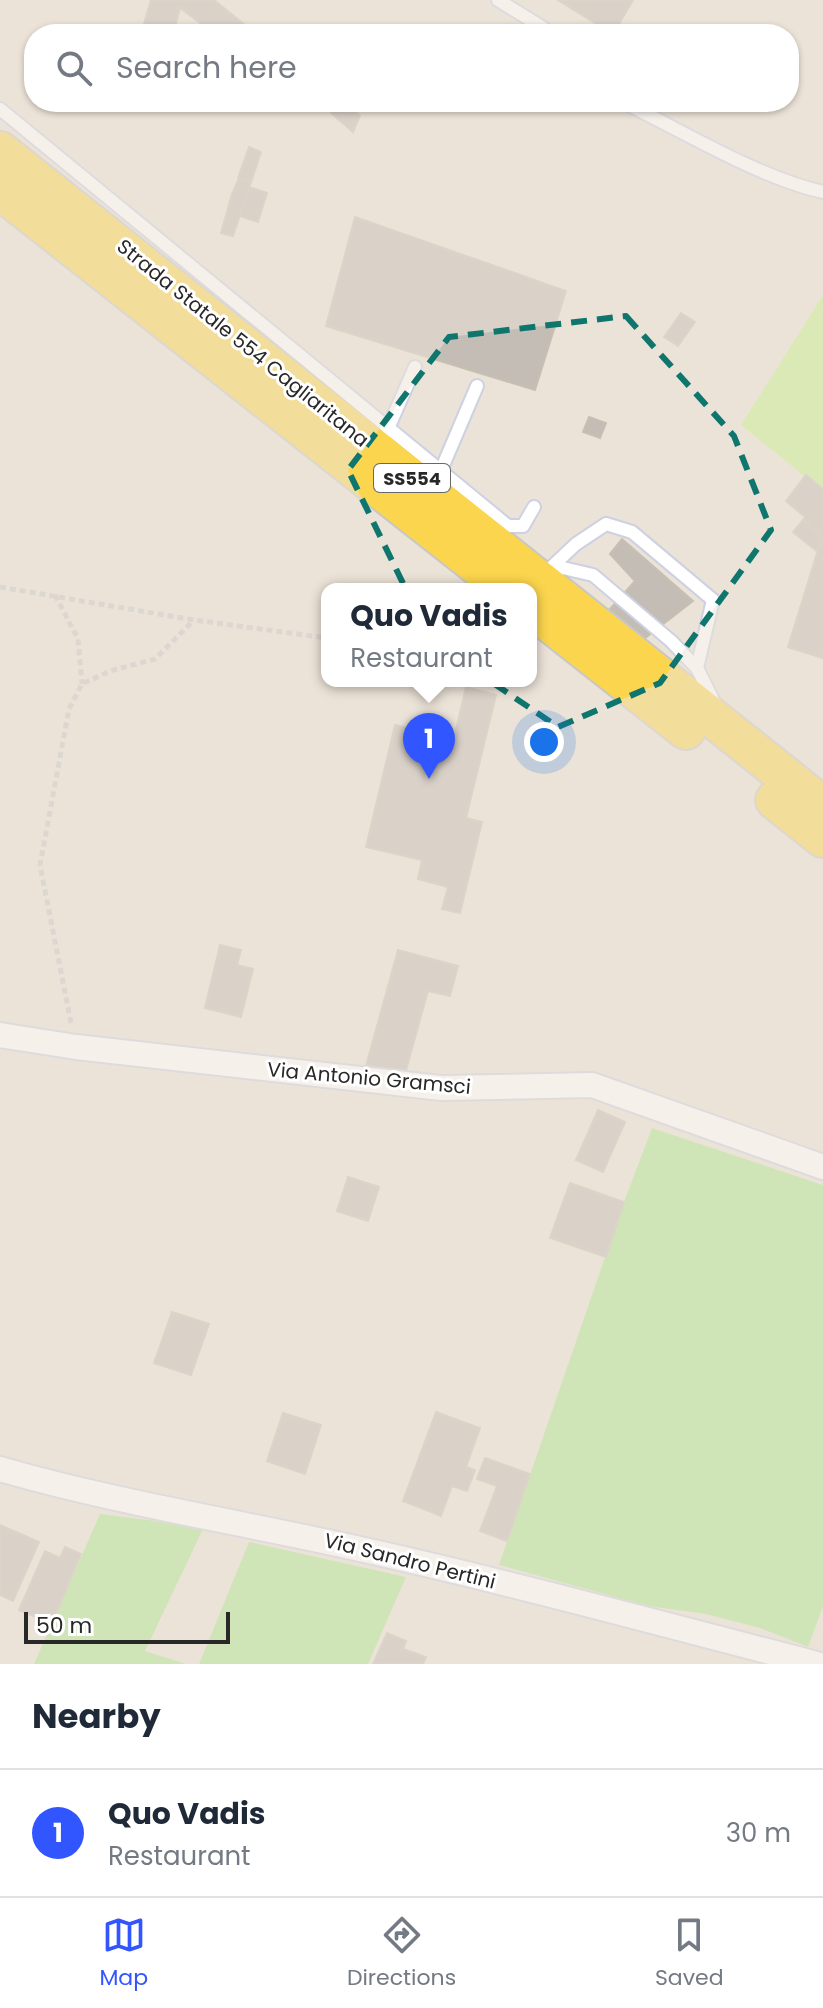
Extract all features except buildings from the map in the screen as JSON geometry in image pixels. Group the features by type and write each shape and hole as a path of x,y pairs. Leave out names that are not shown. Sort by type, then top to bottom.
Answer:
{"main road":[{"name":"Strada Statale 554 Cagliaritana","path":"0,151 384,438 436,481 525,583"},
{"name":"Strada Statale 554 Cagliaritana","path":"0,190 524,583"},
{"name":"Strada Statale 554 Cagliaritana","path":"537,593 723,726 823,806"},
{"name":"Strada Statale 554 Cagliaritana","path":"537,594 823,838"}],"street":[{"name":"Via Antonio Gramsci","path":"0,1035 76,1047 441,1088 592,1085 823,1167"},
{"name":"Via Sandro Pertini","path":"0,1469 143,1504 253,1524 384,1554 817,1664"}],"lane":[{"path":"498,0 537,24"},
{"path":"0,109 384,438 415,367"},
{"path":"643,112 754,167 823,192"},
{"path":"477,386 436,481 508,526 523,526 534,507"},
{"path":"533,583 576,544 606,524 632,532 713,600 697,668"},
{"path":"536,583 563,568 593,575 671,641 697,668 723,726"}],"path":[{"path":"0,587 194,620 321,637"},
{"path":"55,595 78,639 82,684 69,709 40,865 76,1047"},
{"path":"82,684 110,671 155,659 194,620"}],"highlighted area":[{"path":"626,316 734,436 771,530 660,683 558,727 431,641 348,470 449,337"}],"green space":[{"path":"823,295 823,491 741,425"},
{"path":"652,1128 823,1185 823,1606 808,1647 760,1628 706,1614 648,1606 499,1565"},
{"path":"100,1514 204,1527 145,1651 186,1664 34,1664"},
{"path":"249,1542 406,1577 368,1664 199,1664"}],"place":[{"name":"Quo Vadis","path":"429,779"}]}
